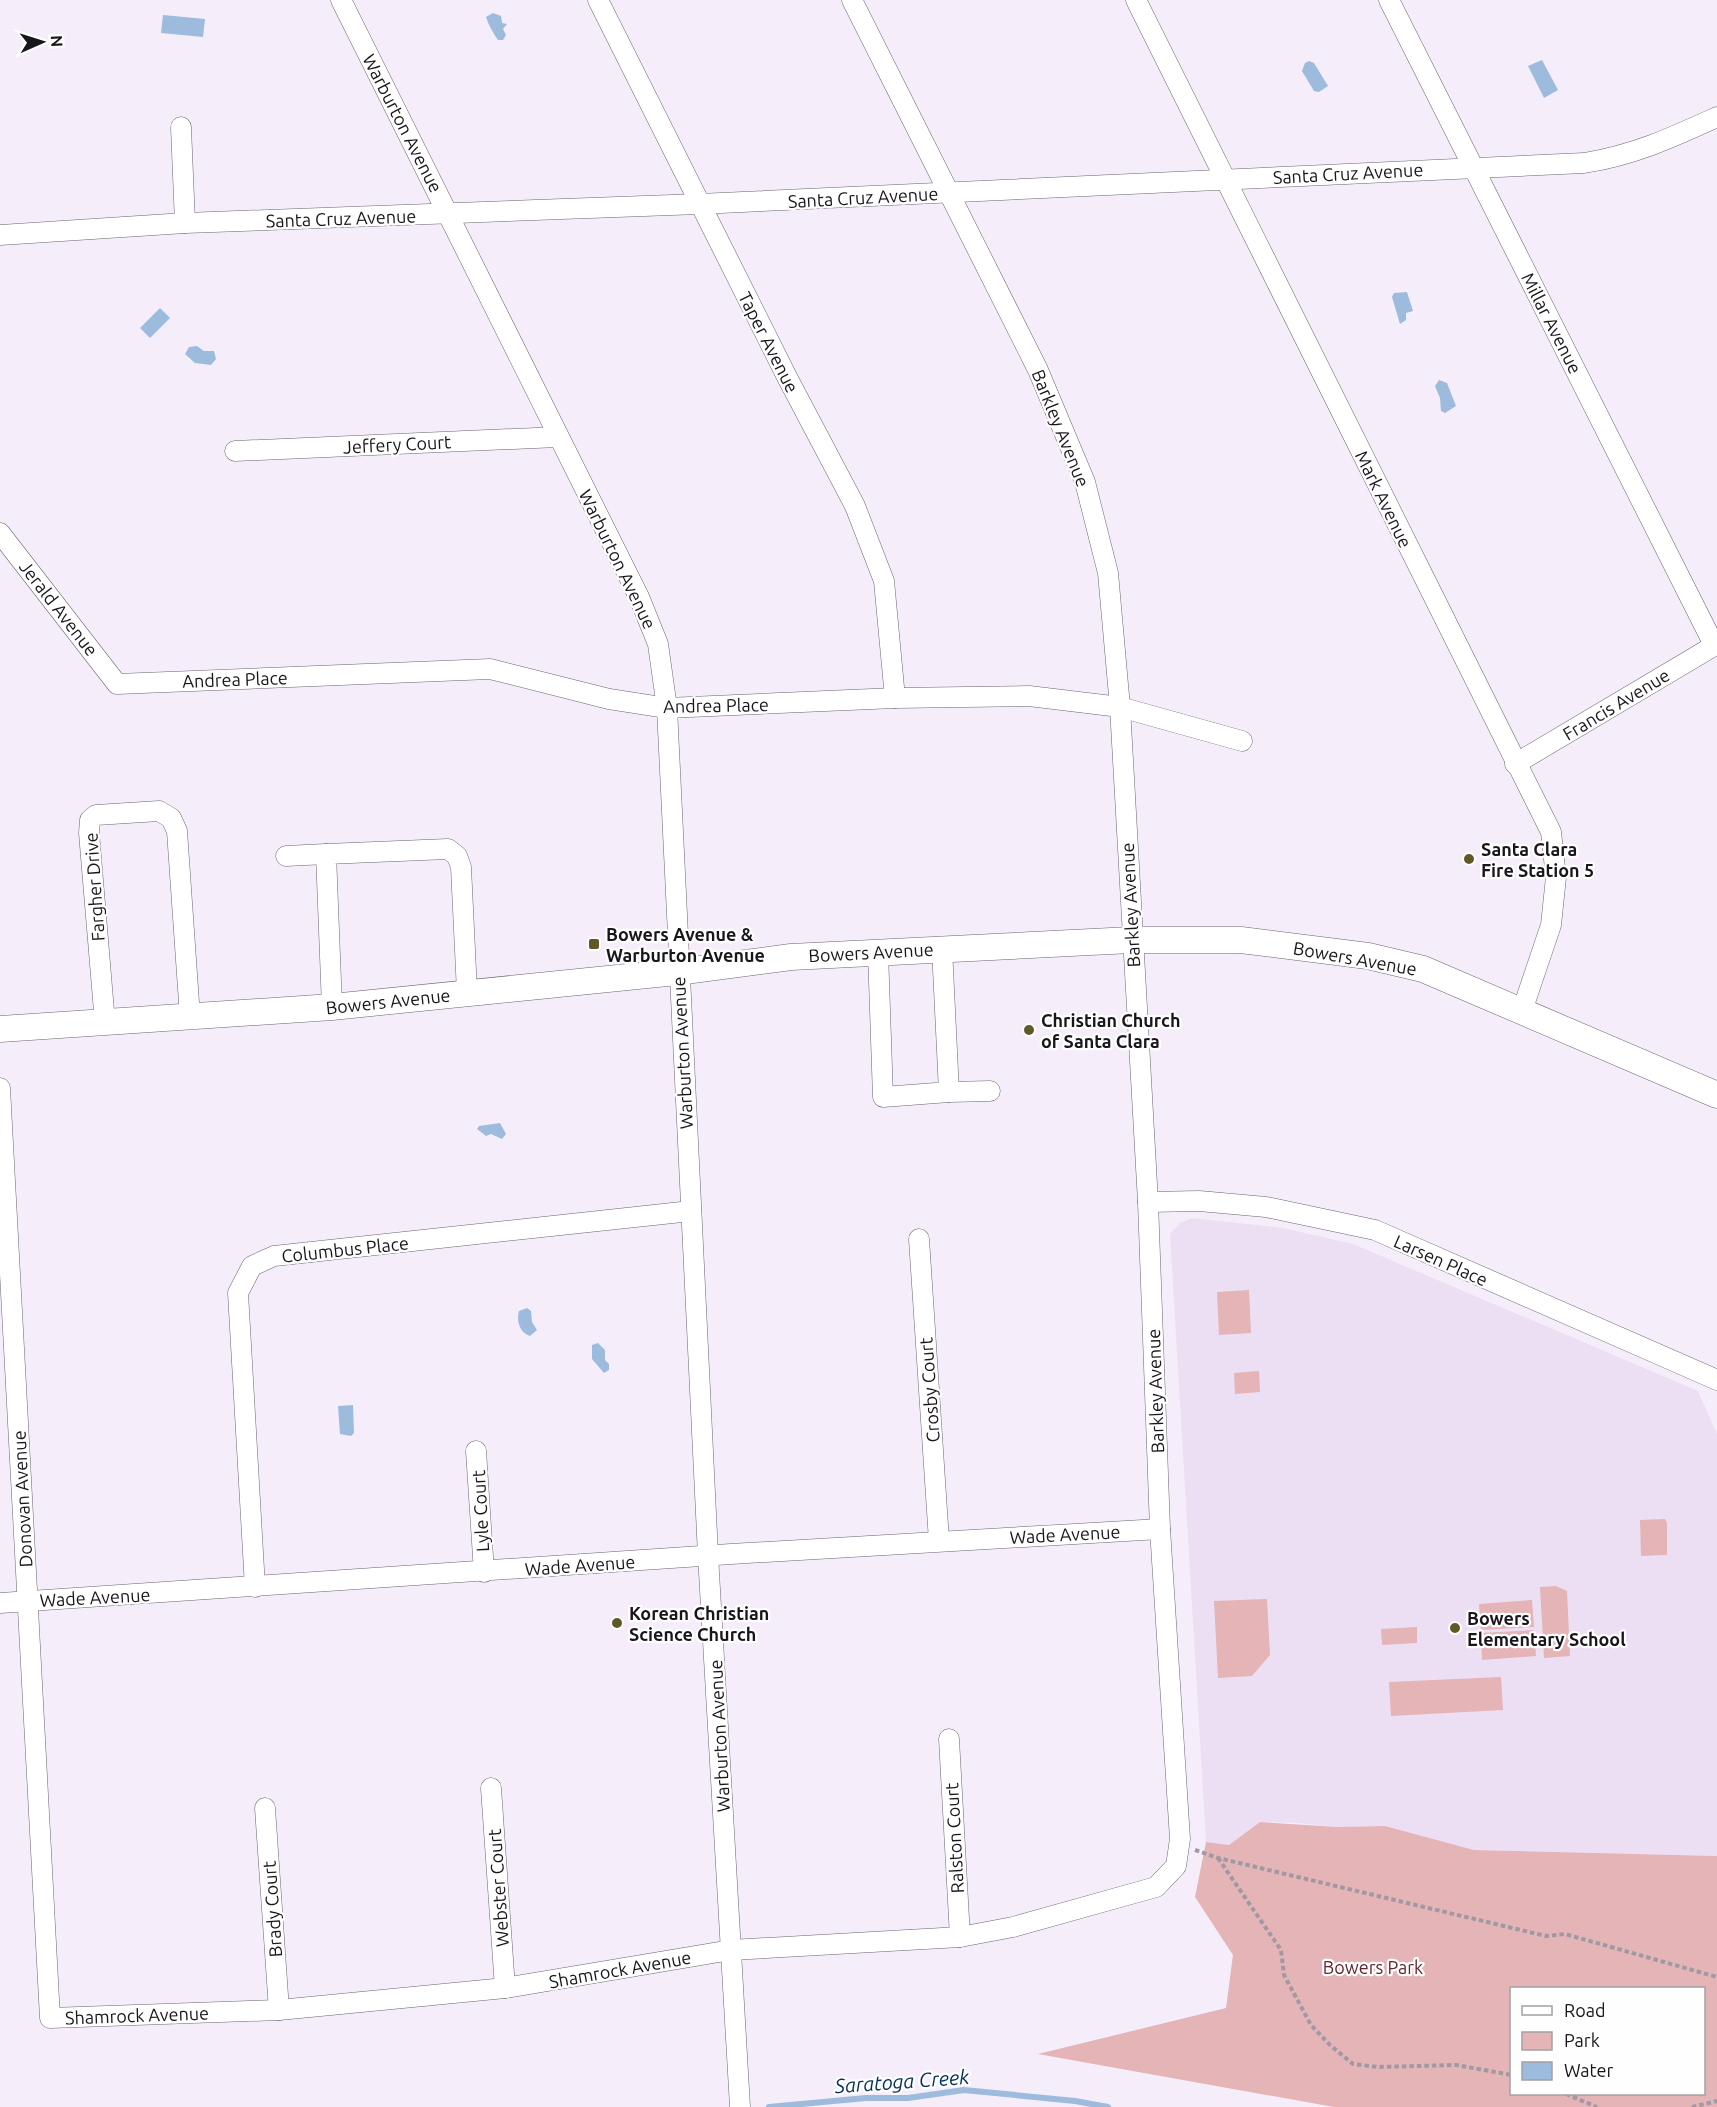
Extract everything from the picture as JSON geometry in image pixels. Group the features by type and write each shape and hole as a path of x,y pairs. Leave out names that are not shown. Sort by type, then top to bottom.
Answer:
{"main road":[{"name":"Bowers Avenue","path":"0,1029 332,1007 677,972 791,957 1131,940 1241,940 1368,956 1423,969 1717,1095"}],"street":[{"name":"Warburton Avenue","path":"341,0 450,214 558,437 639,597 658,644 667,708 677,972 740,2107"},
{"name":"Taper Avenue","path":"598,0 699,204 855,506 884,581 895,698"},
{"name":"Barkley Avenue","path":"852,0 1038,370 1085,482 1108,573 1120,707 1131,940 1148,1202 1160,1529 1180,1839 1176,1866"},
{"name":"Mark Avenue","path":"1136,0 1515,764 1551,832 1556,877 1551,925 1522,1011"},
{"name":"Millar Avenue","path":"1389,0 1716,644"},
{"name":"Santa Cruz Avenue","path":"0,235 184,223 699,204 1584,163 1619,158 1649,148 1717,117"},
{"path":"181,127 184,223"},
{"name":"Jeffery Court","path":"235,451 558,437"},
{"name":"Jerald Avenue","path":"0,533 117,684"},
{"name":"Francis Avenue","path":"1515,764 1716,644"},
{"name":"Andrea Place","path":"117,684 490,669 609,699 667,708 895,698 1029,696 1120,707 1242,741"},
{"name":"Fargher Drive","path":"105,1023 89,833 90,820 96,815 159,811 171,818 177,831 190,1017"},
{"path":"286,856 448,849 457,856 461,867 467,992"},
{"path":"326,854 332,1007"},
{"path":"942,948 950,1092"},
{"path":"878,952 883,1097 990,1091"},
{"name":"Donovan Avenue","path":"0,1088 50,2018"},
{"name":"Larsen Place","path":"1148,1202 1199,1201 1266,1207 1375,1230 1717,1380"},
{"name":"Columbus Place","path":"255,1587 238,1293 252,1266 273,1256 691,1212"},
{"name":"Crosby Court","path":"919,1239 939,1541"},
{"name":"Lyle Court","path":"476,1451 483,1572"},
{"name":"Wade Avenue","path":"0,1603 708,1555 1160,1529"},
{"name":"Ralston Court","path":"949,1739 960,1937"},
{"name":"Webster Court","path":"491,1788 505,1988"},
{"name":"Brady Court","path":"265,1808 279,2010"},
{"name":"Shamrock Avenue","path":"50,2018 279,2010 505,1988 731,1950 960,1937 1013,1927 1156,1887 1176,1866"}],"path":[{"path":"1180,1839 1202,1854 1546,1936 1564,1934 1717,1977"},
{"path":"1218,1858 1281,1950 1284,1975 1311,2025 1353,2064 1378,2067 1456,2066 1510,2075"},
{"path":"1568,2095 1598,2107"},
{"path":"1692,2107 1717,2100"}],"shaded area":[{"name":"Bowers Elementary School","path":"1192,1218 1283,1228 1353,1244 1698,1391 1717,1434 1717,1856 1474,1850 1385,1826 1338,1827 1298,1823 1260,1822 1229,1845 1206,1842 1170,1234 1180,1223"}],"green space":[{"path":"1249,1290 1251,1333 1219,1335 1217,1292"},
{"path":"1259,1371 1260,1392 1235,1394 1234,1373"},
{"path":"1665,1519 1667,1555 1641,1556 1640,1520"},
{"path":"1556,1586 1567,1591 1570,1656 1544,1658 1540,1587"},
{"path":"1267,1599 1270,1655 1252,1676 1218,1678 1214,1601"},
{"path":"1532,1600 1534,1627 1481,1630 1479,1604"},
{"path":"1417,1627 1417,1643 1382,1645 1381,1629"},
{"path":"1534,1630 1536,1656 1482,1660 1481,1633"},
{"path":"1501,1677 1503,1710 1391,1716 1389,1682"},
{"name":"Bowers Park","path":"1260,1822 1338,1827 1385,1826 1474,1850 1717,1856 1717,2107 1334,2107 1038,2054 1226,2008 1233,1955 1195,1897 1206,1842 1229,1845"}],"water":[{"path":"493,13 501,16 502,23 507,24 503,29 506,35 503,40 498,40 487,20 486,17"},
{"path":"163,15 205,19 203,37 161,33"},
{"path":"1542,60 1558,90 1544,98 1528,66"},
{"path":"1309,61 1314,63 1328,86 1319,92 1314,91 1302,71 1305,63"},
{"path":"1407,292 1413,311 1406,313 1406,320 1400,324 1392,297 1394,293"},
{"path":"160,308 170,318 150,338 140,328"},
{"path":"197,346 204,351 214,351 216,359 211,365 195,363 185,354 189,347"},
{"path":"1439,380 1447,383 1456,406 1445,413 1441,411 1440,398 1435,386"},
{"path":"500,1123 506,1134 502,1139 491,1134 486,1136 477,1129 479,1126"},
{"path":"527,1308 531,1311 532,1322 537,1330 530,1336 521,1329 518,1319 519,1311"},
{"path":"598,1343 605,1350 605,1360 609,1364 609,1370 604,1373 592,1359 592,1345"},
{"path":"353,1405 354,1433 351,1436 340,1434 338,1406"}],"waterway":[{"name":"Saratoga Creek","path":"769,2107 866,2098 908,2098 964,2090 1075,2101 1108,2107"}],"place":[{"name":"Santa Clara Fire Station 5","path":"1469,859"},
{"name":"Bowers Avenue & Warburton Avenue","path":"594,944"},
{"name":"Christian Church of Santa Clara","path":"1029,1030"},
{"name":"Korean Christian Science Church","path":"617,1623"},
{"name":"Bowers Elementary School","path":"1455,1628"}]}
